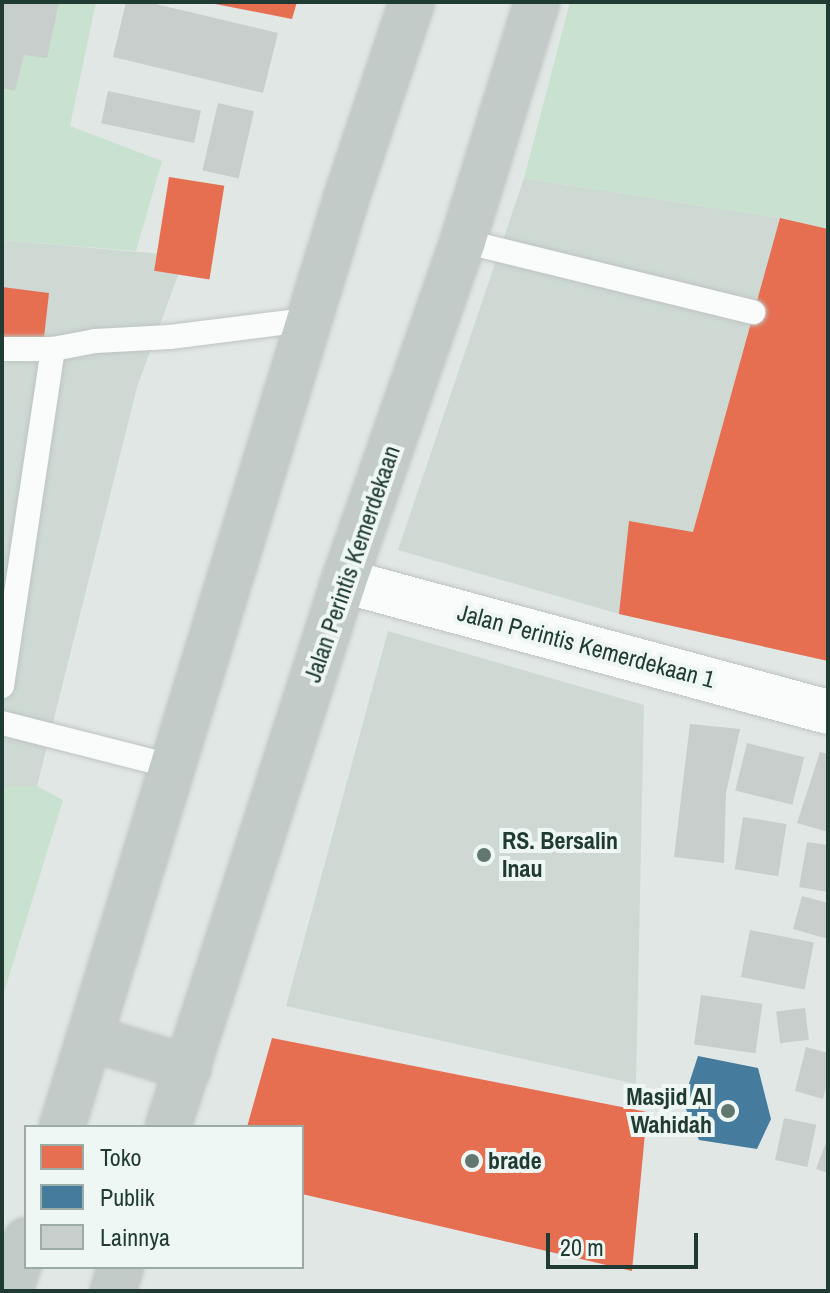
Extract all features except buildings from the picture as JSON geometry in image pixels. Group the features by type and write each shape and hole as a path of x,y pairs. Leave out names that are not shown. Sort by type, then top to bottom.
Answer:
{"highway":[{"path":"63,1125 171,766 312,319 346,199 412,2"},
{"name":"Jalan Perintis Kemerdekaan","path":"169,1125 344,581 463,241 537,2"},
{"path":"90,1038 189,1068"},
{"path":"10,1291 24,1246"},
{"path":"113,1291 120,1269"}],"street":[{"name":"Jalan Perintis Kemerdekaan 1","path":"344,581 828,712"}],"lane":[{"path":"463,241 753,312"},
{"path":"2,349 53,349 95,341 170,337 312,319"},
{"path":"2,686 53,349"},
{"path":"2,723 171,766"}],"shaded area":[{"path":"524,178 780,218 828,229 828,661 619,614 398,550"},
{"path":"2,240 185,256 137,387 37,786 2,786"},
{"name":"RS. Bersalin Inau","path":"388,631 644,705 636,1084 286,1006"}],"green space":[{"path":"2,2 96,2 70,126 162,161 136,251 2,240"},
{"path":"570,2 828,2 828,229 780,218 524,178"},
{"path":"2,786 37,786 63,800 2,999"}],"place":[{"name":"RS. Bersalin Inau","path":"484,855"},
{"name":"Masjid Al Wahidah","path":"728,1111"},
{"name":"brade","path":"472,1161"}]}
